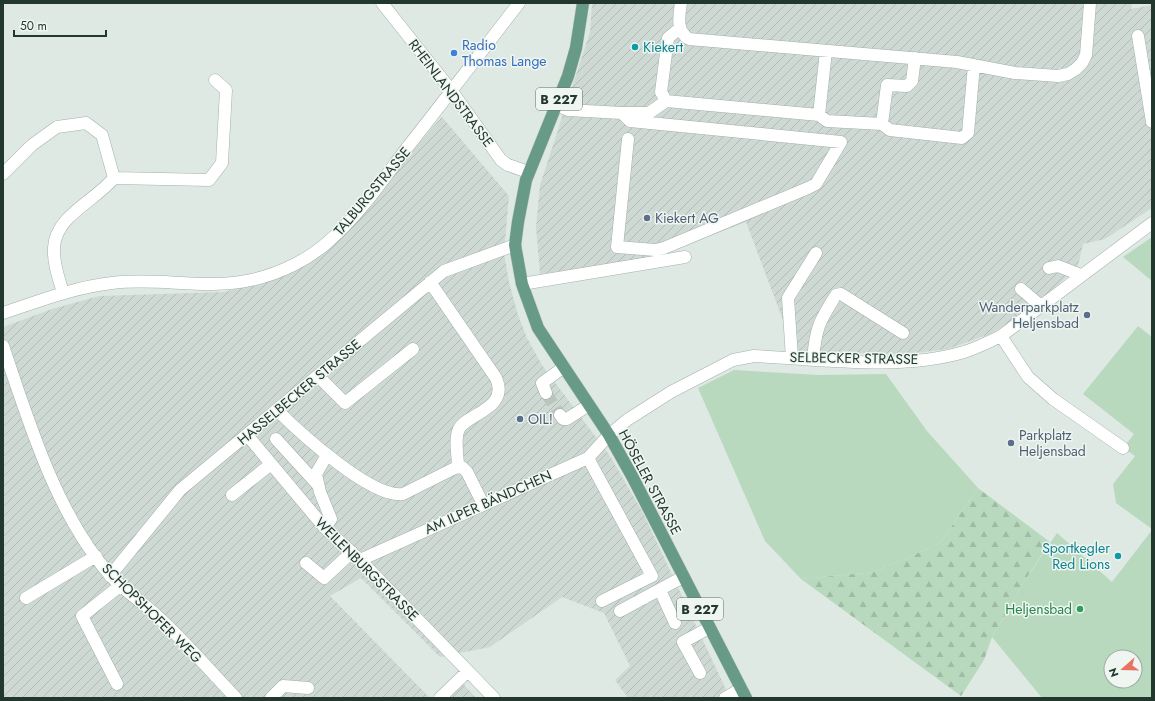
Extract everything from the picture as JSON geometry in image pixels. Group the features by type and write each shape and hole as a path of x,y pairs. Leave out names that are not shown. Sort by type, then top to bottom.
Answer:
{"main road":[{"name":"HÖSELER STRASSE","path":"583,3 576,48 568,76 528,172 515,245 522,284 538,328 609,435 632,476 743,693"}],"street":[{"name":"RHEINLANDSTRASSE","path":"382,3 451,90 501,160 508,165 528,172"},
{"name":"TALBURGSTRASSE","path":"3,313 63,293 113,283 236,283 274,273 298,262 329,242 379,185 451,90 484,57 519,3"},
{"path":"681,3 680,28 683,35 690,39 957,62 1015,73 1058,76 1068,74 1082,63 1086,55 1090,3"},
{"path":"666,101 661,92 668,38 680,28"},
{"path":"1138,36 1152,122"},
{"path":"819,115 826,51"},
{"path":"882,124 887,85 907,86 912,81 915,58"},
{"path":"557,105 568,110 649,113 666,101 819,115 827,120 882,124 890,130 962,138 968,133 974,65"},
{"path":"114,178 209,180 222,163 226,90 215,80"},
{"path":"622,112 630,121 841,142 816,184 664,248 655,250 617,247 628,139"},
{"path":"3,174 32,145 57,127 86,124 102,135 114,178"},
{"path":"63,293 56,267 54,248 57,232 64,221 105,190 114,178"},
{"name":"SELBECKER STRASSE","path":"609,435 627,420 670,392 733,360 754,356 899,362 935,358 965,352 1001,336 1152,223"},
{"name":"HASSELBECKER STRASSE","path":"110,576 180,490 430,282 444,271 515,245"},
{"path":"792,358 788,298 816,253"},
{"path":"522,284 685,257"},
{"path":"1049,268 1058,266 1081,275"},
{"path":"430,282 496,378 498,387 497,396 490,406 481,414 462,425 458,430 458,467"},
{"path":"1021,289 1041,306"},
{"path":"813,359 815,334 819,322 836,295 841,294 903,333"},
{"path":"1001,336 1028,377 1053,398 1123,448"},
{"name":"SCHOPSHOFER WEG","path":"3,346 60,500 96,556 110,576 157,615 236,698"},
{"path":"318,376 345,403 413,350"},
{"path":"546,393 542,383 564,367"},
{"path":"560,414 563,419 567,419 589,405"},
{"path":"277,410 327,455 351,472 386,492 398,495 458,467 462,467 467,472 483,504"},
{"name":"WEILENBURGSTRASSE","path":"247,434 325,528 356,556 494,698"},
{"name":"AM ILPER BÄNDCHEN","path":"306,563 324,578 356,556 483,504 588,458 609,435"},
{"path":"276,440 318,485"},
{"path":"325,528 331,520 318,485 316,471 327,455"},
{"path":"588,458 652,576 602,601"},
{"path":"232,495 271,464"},
{"path":"26,598 96,556"},
{"path":"620,611 683,577"},
{"path":"117,684 82,616 121,585"},
{"path":"660,590 675,622"},
{"path":"700,673 683,642 709,628"},
{"path":"440,698 468,671"},
{"path":"271,698 283,686 308,688"},
{"path":"725,698 743,693"}],"shaded area":[{"path":"592,3 1132,3 1131,9 1152,5 1152,208 1105,239 1083,244 1078,266 1034,308 990,334 948,349 906,354 795,352 746,222 648,259 540,274 536,227 540,185 590,32"},
{"path":"442,117 509,196 504,253 509,282 518,315 527,338 542,365 610,456 643,513 730,698 628,698 615,680 630,666 604,613 562,597 490,647 440,657 361,578 330,596 430,698 3,698 3,327 52,309 99,296 225,292 273,278 314,259"},
{"path":"458,678 476,698 438,698"}],"green space":[{"path":"1152,237 1152,281 1123,257"},
{"path":"1138,326 1152,337 1152,529 1116,503 1113,484 1135,456 1123,448 1134,434 1083,394"},
{"path":"734,370 819,375 886,374 927,431 978,488 940,543 875,572 801,579 765,541 698,388"},
{"path":"978,488 1050,542 1025,580 992,637 984,660 961,696 801,579 875,572 940,543"},
{"name":"Heljensbad","path":"1152,530 1152,698 1042,698 992,637 1025,580 1057,533 1112,582"}],"tunnel":[{"path":"546,393 560,415"}],"place":[{"name":"Kiekert","path":"635,47"},
{"name":"Radio Thomas Lange","path":"454,53"},
{"name":"Kiekert AG","path":"647,218"},
{"name":"Wanderparkplatz Heljensbad","path":"1087,315"},
{"name":"OIL!","path":"520,419"},
{"name":"Parkplatz Heljensbad","path":"1011,443"},
{"name":"Sportkegler Red Lions","path":"1118,556"},
{"name":"Heljensbad","path":"1080,609"}]}
